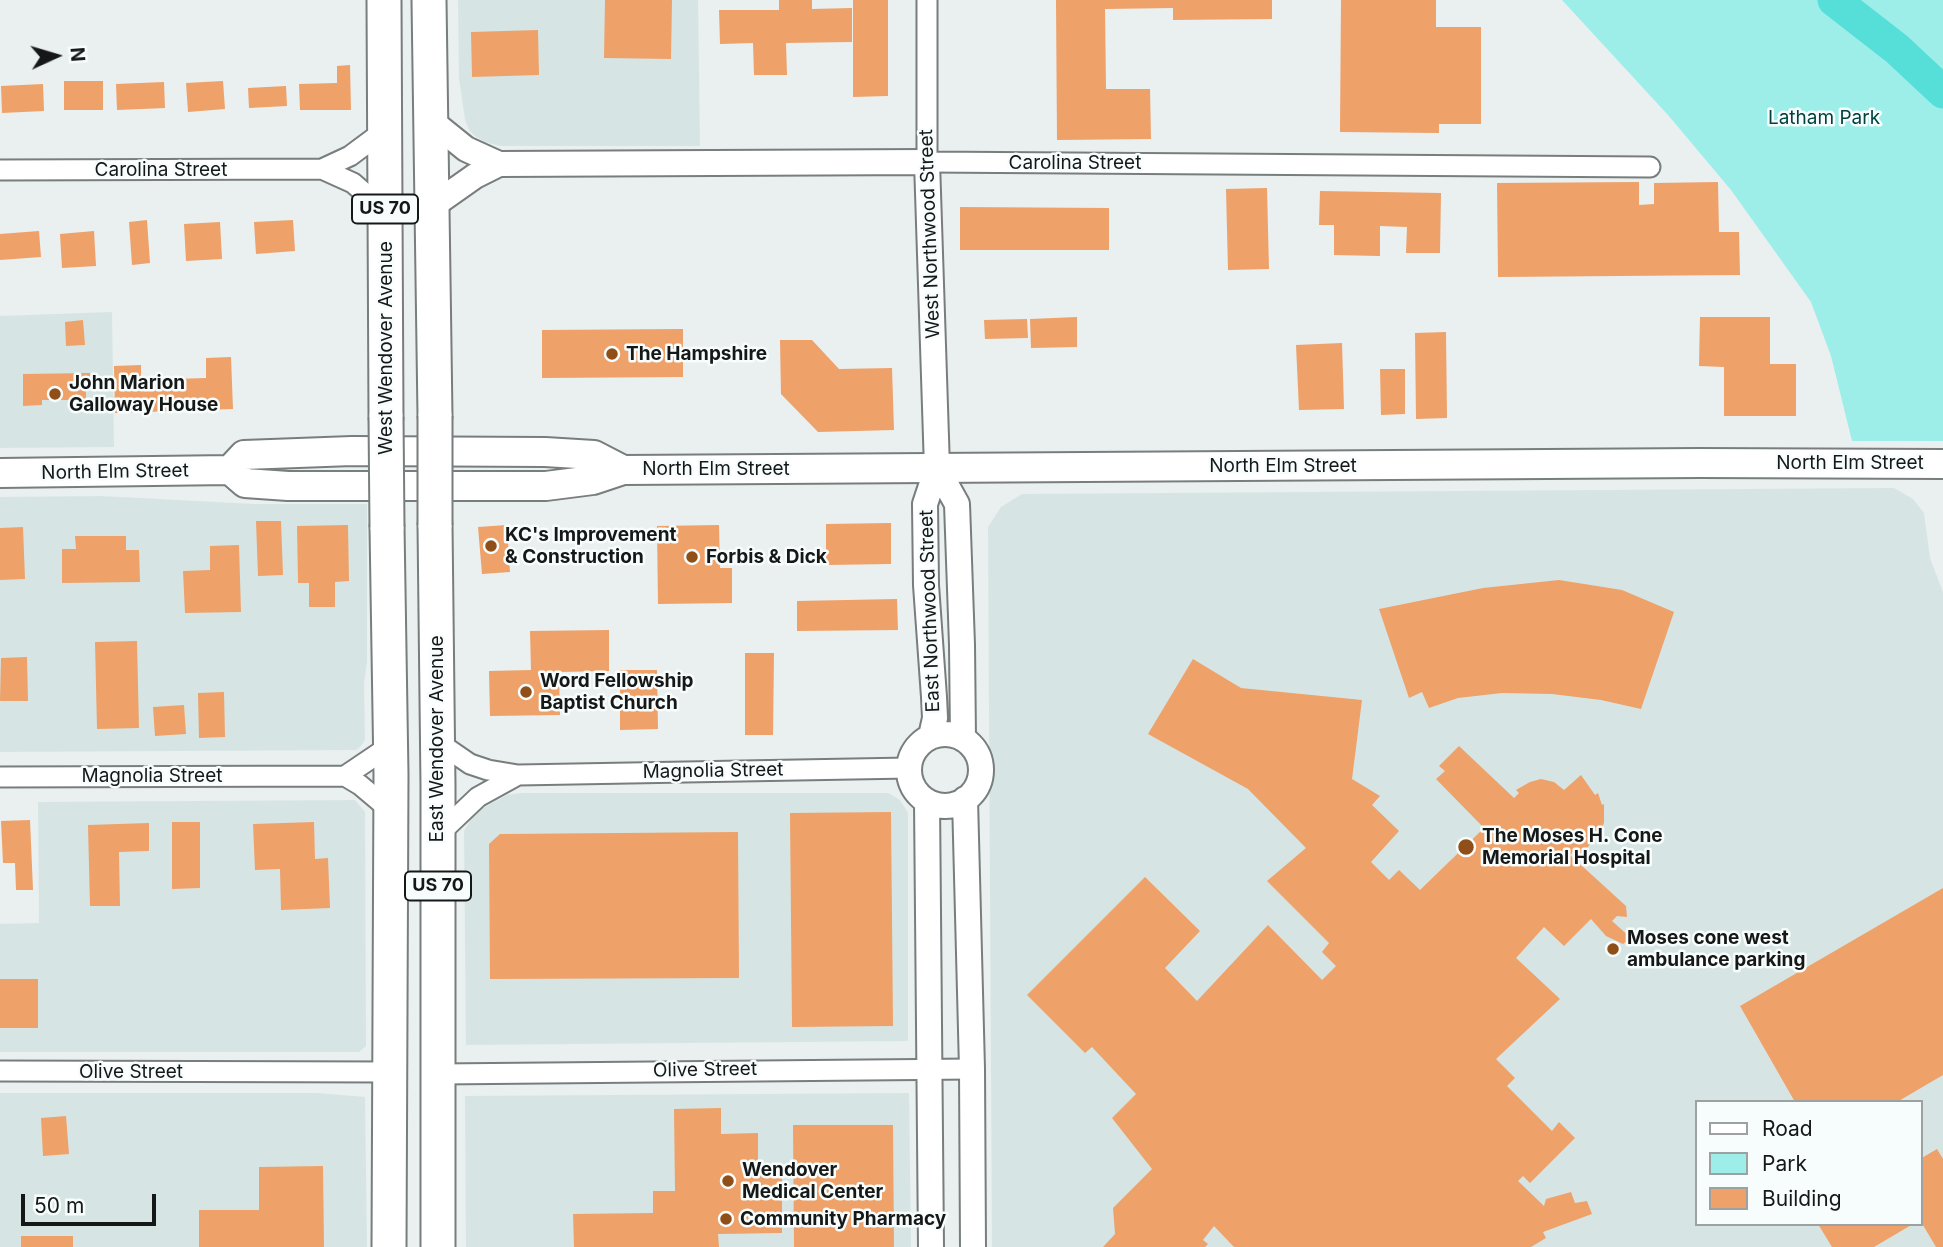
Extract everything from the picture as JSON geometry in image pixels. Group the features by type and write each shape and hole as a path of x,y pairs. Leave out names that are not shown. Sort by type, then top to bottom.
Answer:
{"highway":[{"name":"West Wendover Avenue","path":"384,0 391,745"},
{"name":"US 70","path":"429,0 431,207"},
{"name":"East Wendover Avenue","path":"431,207 438,742 438,1247"},
{"name":"US 70","path":"389,1247 391,745"}],"main road":[{"name":"North Elm Street","path":"0,473 230,470 245,483 277,485 546,486 593,480 623,470 1700,463 1943,465"}],"street":[{"name":"West Northwood Street","path":"927,0 927,162 937,468"},
{"name":"Carolina Street","path":"430,120 466,149 499,164 927,162 1650,166"},
{"name":"Carolina Street","path":"322,169 349,156 385,130"},
{"name":"Carolina Street","path":"431,207 475,176 499,164"},
{"name":"Carolina Street","path":"0,170 322,169 353,183 385,211"},
{"name":"East Northwood Street","path":"931,736 934,708 926,585 925,504 937,468"},
{"name":"East Northwood Street","path":"909,768 914,751 931,736 948,734 962,738 957,504 937,468"},
{"path":"909,768 913,786 927,801 947,806 965,800 976,786 980,766 974,749 962,738"},
{"name":"Magnolia Street","path":"438,742 470,764 518,775 909,768"},
{"path":"391,745 345,776 391,811"},
{"name":"Magnolia Street","path":"438,835 478,797 518,775"},
{"name":"Magnolia Street","path":"0,777 345,776"},
{"path":"965,800 972,1069 973,1247"},
{"path":"927,801 931,1247"},
{"name":"Olive Street","path":"439,1073 972,1069"},
{"name":"Olive Street","path":"0,1072 389,1072"}],"shaded area":[{"path":"458,0 698,0 700,146 500,146 475,136 469,130 465,119 459,78"},
{"path":"112,312 114,447 0,448 0,316"},
{"name":"The Moses H. Cone Memorial Hospital","path":"1894,488 1913,499 1924,513 1930,558 1943,592 1943,1247 992,1247 988,527 1001,507 1022,494"},
{"path":"100,496 254,504 367,504 367,662 364,683 365,740 361,746 356,750 0,752 0,497"},
{"path":"888,793 900,800 908,813 908,1041 466,1045 464,831 471,819 483,808 507,795"},
{"path":"355,800 365,812 366,1046 359,1052 0,1052 0,924 39,923 38,802"},
{"path":"0,1093 318,1093 365,1097 367,1247 0,1247"},
{"path":"909,1093 911,1247 466,1247 465,1096"}],"green space":[{"name":"Latham Park","path":"1562,0 1943,0 1943,441 1852,441 1831,356 1811,302 1731,190 1668,115"}],"building":[{"path":"605,0 672,0 671,59 604,58"},
{"path":"779,0 812,0 812,9 852,8 852,42 786,43 787,75 754,75 753,43 720,44 719,10 779,10"},
{"path":"853,0 888,0 888,96 853,97"},
{"path":"1056,0 1272,0 1272,19 1173,20 1173,8 1105,9 1106,89 1150,89 1151,139 1057,140"},
{"path":"1341,0 1436,0 1436,27 1481,27 1481,124 1439,124 1439,133 1340,132"},
{"path":"538,30 539,75 472,77 471,32"},
{"path":"350,65 351,110 300,110 299,84 337,83 337,66"},
{"path":"64,81 103,81 103,110 64,110"},
{"path":"223,81 225,109 188,112 186,83"},
{"path":"164,82 165,108 117,110 116,84"},
{"path":"43,84 44,111 2,113 1,86"},
{"path":"286,86 287,106 249,108 248,88"},
{"path":"1639,182 1639,205 1654,204 1654,183 1718,182 1719,232 1739,232 1740,275 1498,277 1497,183"},
{"path":"1267,188 1269,269 1228,270 1226,189"},
{"path":"1320,191 1441,193 1440,253 1406,253 1407,227 1380,226 1380,256 1334,255 1334,225 1319,225"},
{"path":"960,207 1109,208 1109,250 960,250"},
{"path":"147,220 150,263 132,265 129,222"},
{"path":"293,220 295,251 256,254 254,222"},
{"path":"220,222 222,259 186,261 184,224"},
{"path":"39,231 41,257 0,260 0,234"},
{"path":"94,231 96,266 62,268 60,234"},
{"path":"1077,317 1077,347 1031,348 1030,319"},
{"path":"1700,317 1770,317 1770,364 1796,364 1796,416 1724,416 1724,367 1699,366"},
{"path":"1027,319 1028,338 985,339 984,320"},
{"path":"83,320 85,345 66,346 65,322"},
{"name":"The Hampshire","path":"683,329 683,377 542,378 542,330"},
{"path":"1446,332 1447,418 1416,419 1415,333"},
{"path":"780,340 812,340 839,369 892,368 894,430 818,432 781,394"},
{"path":"1342,343 1344,409 1299,410 1296,345"},
{"path":"231,357 233,409 115,413 114,366 141,365 141,380 206,378 206,358"},
{"path":"1380,369 1405,369 1405,414 1381,415"},
{"name":"John Marion Galloway House","path":"90,373 91,388 86,388 86,405 68,405 69,400 42,400 42,405 23,406 23,374"},
{"path":"256,521 281,521 283,575 258,576"},
{"path":"891,523 891,564 826,565 826,524"},
{"path":"348,525 349,581 335,582 335,607 309,607 309,583 298,583 297,526"},
{"path":"507,525 510,572 482,574 478,527"},
{"path":"719,525 720,568 732,568 732,603 658,604 657,526"},
{"path":"23,527 25,579 0,580 0,528"},
{"path":"75,536 126,536 126,550 139,550 140,582 62,583 62,549 76,549"},
{"path":"239,545 241,612 185,613 183,571 210,570 210,546"},
{"path":"1559,580 1622,590 1674,612 1641,709 1601,700 1552,694 1502,693 1458,698 1429,708 1422,692 1409,698 1379,609 1483,588"},
{"path":"897,599 898,630 797,631 797,601"},
{"path":"609,630 609,671 559,672 560,715 490,716 489,671 531,670 530,631"},
{"path":"137,641 139,728 97,729 95,642"},
{"path":"745,653 774,653 773,735 745,735"},
{"path":"27,657 28,701 0,701 1,658"},
{"path":"1193,659 1241,688 1362,700 1352,779 1380,796 1372,805 1399,831 1371,862 1389,880 1399,870 1420,890 1484,828 1436,779 1445,771 1439,766 1459,746 1514,798 1519,793 1516,790 1530,782 1541,779 1554,782 1564,790 1581,775 1595,795 1598,793 1602,805 1604,804 1604,822 1600,838 1596,836 1582,855 1575,850 1570,855 1626,906 1627,917 1617,916 1612,921 1631,938 1623,944 1606,936 1591,919 1564,946 1544,927 1516,958 1560,999 1496,1059 1515,1078 1507,1086 1552,1131 1559,1122 1575,1138 1530,1183 1523,1176 1518,1181 1544,1206 1546,1199 1571,1192 1575,1203 1587,1201 1592,1214 1543,1232 1546,1238 1531,1247 1234,1247 1214,1226 1203,1240 1208,1244 1205,1247 1103,1247 1115,1234 1113,1208 1152,1169 1112,1118 1136,1094 1092,1047 1085,1053 1027,995 1145,877 1200,931 1165,968 1197,1001 1268,925 1322,980 1336,966 1322,952 1329,943 1267,881 1306,848 1248,789 1148,734"},
{"path":"620,670 657,670 658,729 620,730"},
{"path":"224,692 225,737 199,738 198,693"},
{"path":"184,705 186,734 155,736 153,707"},
{"path":"891,812 893,1026 792,1027 790,813"},
{"path":"30,820 33,890 16,890 15,863 3,863 1,821"},
{"path":"172,822 200,822 200,888 172,889"},
{"path":"314,822 315,859 328,858 330,908 281,910 280,869 255,870 253,824"},
{"path":"149,823 149,851 119,852 120,906 90,906 88,825"},
{"path":"738,832 739,978 490,979 489,844 500,834"},
{"path":"1943,888 1943,1075 1900,1100 1794,1100 1740,1006"},
{"path":"0,979 38,979 38,1028 0,1028"},
{"name":"Wendover Medical Center","path":"721,1108 721,1134 758,1133 758,1172 782,1172 782,1233 718,1234 719,1247 574,1247 573,1214 653,1213 653,1191 675,1191 674,1109"},
{"path":"66,1116 69,1154 43,1156 41,1118"},
{"path":"793,1125 893,1125 894,1247 794,1247"},
{"path":"1937,1149 1943,1159 1943,1247 1936,1247 1922,1223 1922,1158"},
{"path":"323,1166 324,1247 199,1247 199,1210 259,1210 259,1167"},
{"path":"1819,1226 1910,1226 1874,1247 1832,1247"},
{"path":"21,1236 73,1236 73,1247 21,1247"}],"waterway":[{"path":"1834,0 1897,49 1943,92"}],"place":[{"name":"The Hampshire","path":"612,354"},
{"name":"John Marion Galloway House","path":"55,394"},
{"name":"KC's Improvement & Construction","path":"491,546"},
{"name":"Forbis & Dick","path":"692,557"},
{"name":"Word Fellowship Baptist Church","path":"526,692"},
{"name":"The Moses H. Cone Memorial Hospital","path":"1466,847"},
{"name":"Moses cone west ambulance parking","path":"1613,949"},
{"name":"Wendover Medical Center","path":"728,1181"},
{"name":"Community Pharmacy","path":"726,1219"}]}
